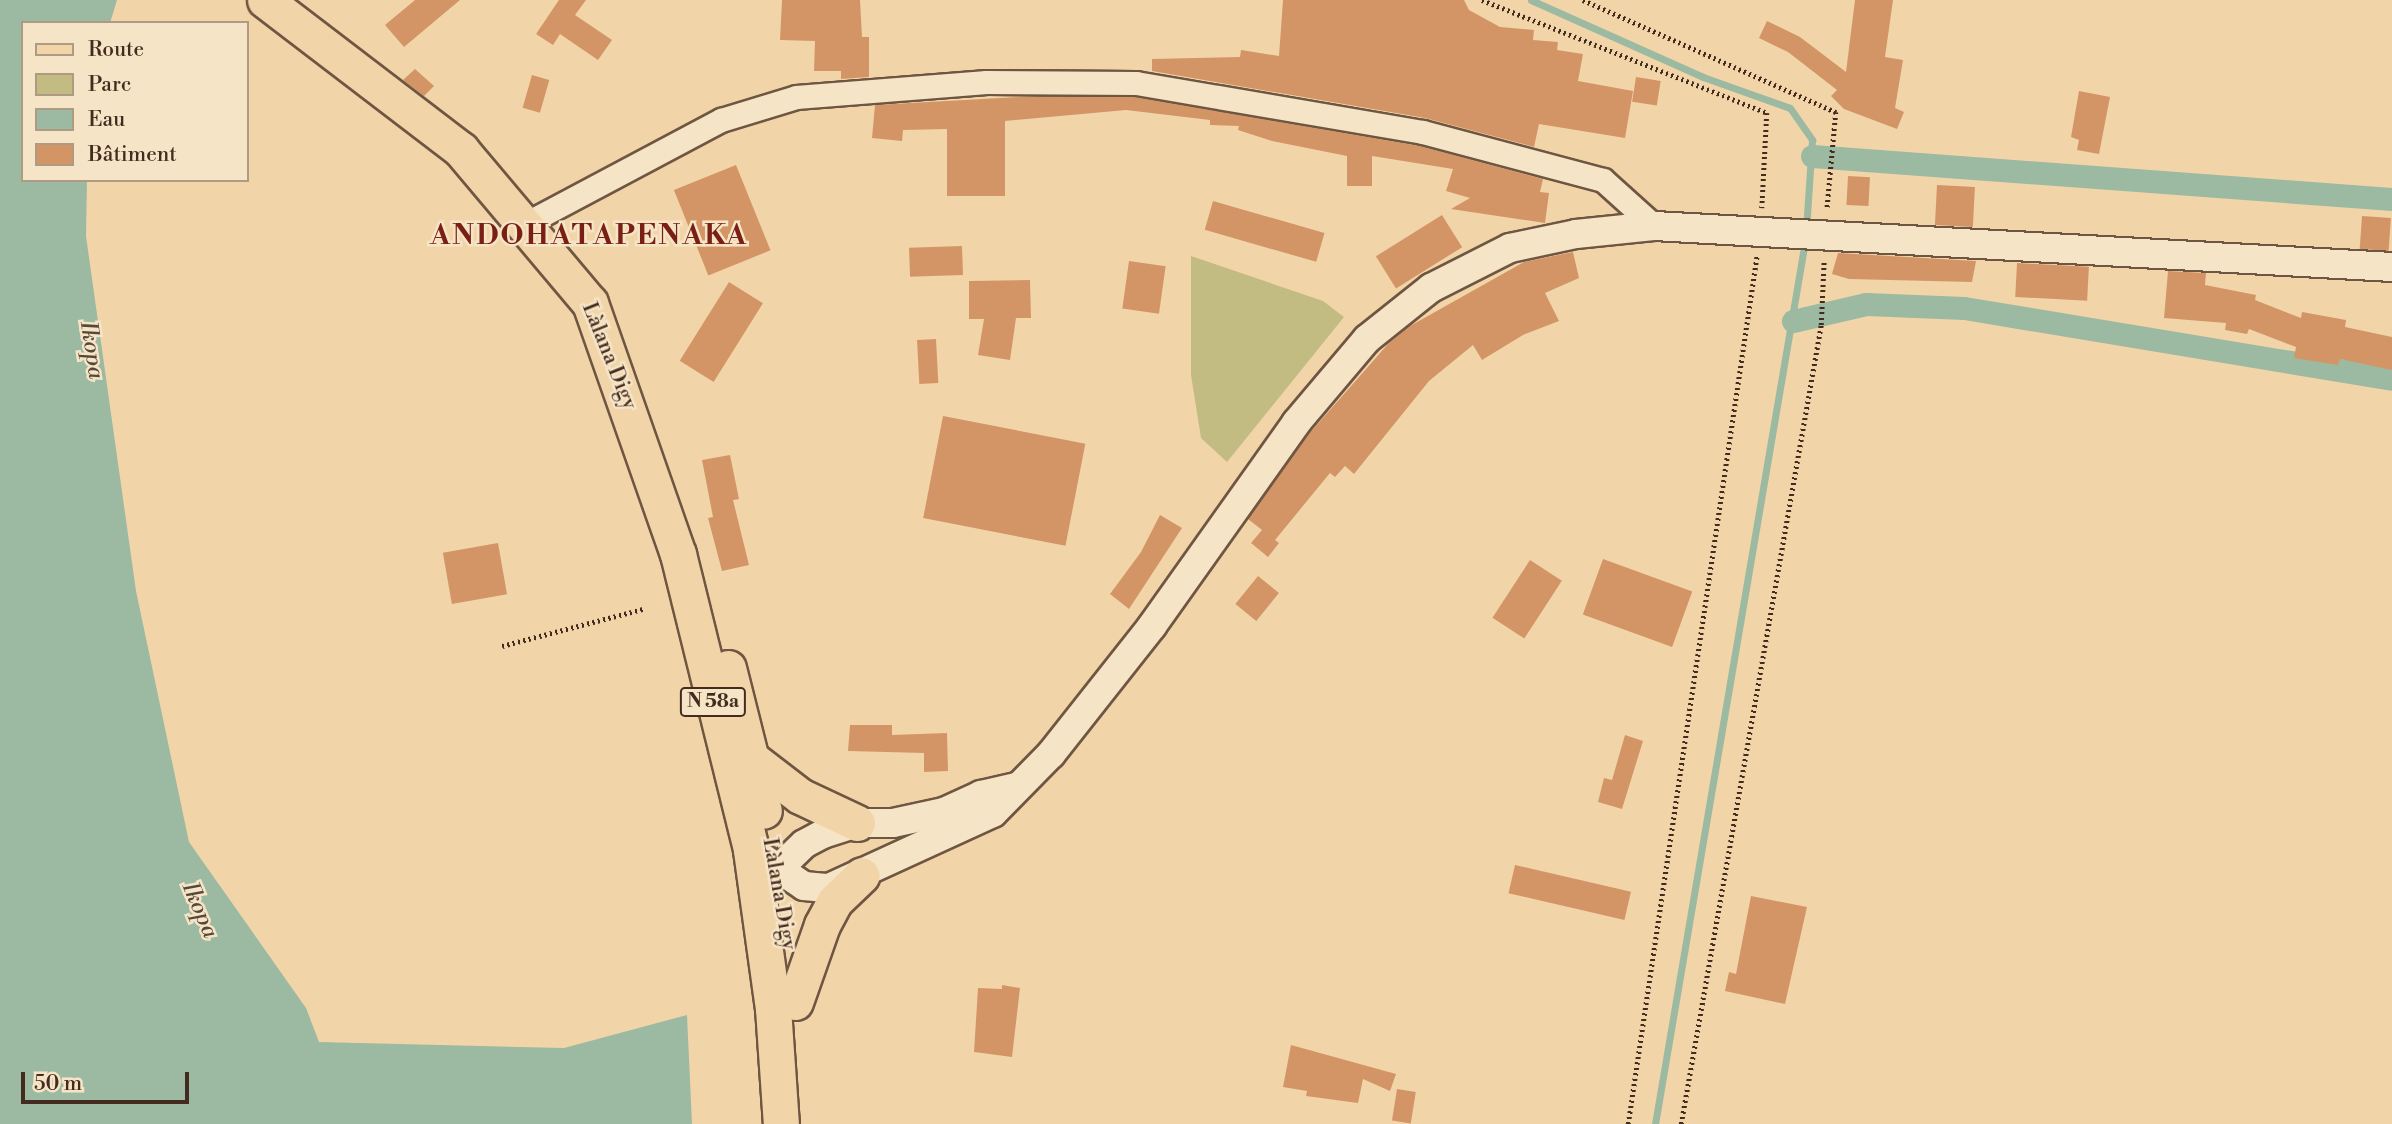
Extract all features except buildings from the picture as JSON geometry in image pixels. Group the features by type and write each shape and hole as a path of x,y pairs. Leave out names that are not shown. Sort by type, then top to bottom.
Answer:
{"main road":[{"name":"Làlana Digy","path":"265,0 461,150 527,223 590,303 678,554 762,870 795,1002 799,1124"},
{"name":"Làlana Digy","path":"678,554 716,623 753,760 781,1124"},
{"path":"753,760 800,796 858,823"},
{"path":"795,1002 822,925 835,901 862,875"}],"street":[{"path":"527,223 721,120 796,97 986,82 1136,83 1423,132 1604,180 1654,226"},
{"path":"762,870 804,886 829,888 993,813 1051,754 1152,626 1296,423 1367,340 1431,288 1510,248 1576,233 1654,226 1769,229 1825,236 2392,267"},
{"path":"762,870 804,844 858,823 893,823 944,812 981,795 1017,787"}],"path":[{"path":"1482,0 1767,113 1769,229 1628,1124"},
{"path":"1583,0 1836,112 1825,236 1821,325 1681,1124"},
{"path":"502,646 643,609"}],"green space":[{"path":"1191,256 1323,301 1344,317 1227,462 1201,438 1191,375"}],"water":[{"name":"Ikopa","path":"0,0 117,0 111,21 21,21 21,182 87,182 86,236 136,591 189,842 306,1008 319,1042 564,1048 687,1015 692,1124 0,1124"}],"waterway":[{"path":"1531,0 1703,77 1790,108 1812,140 1806,230"},
{"path":"1812,156 2392,199"},
{"path":"1655,1124 1805,241"},
{"path":"1793,321 1866,304 1964,308 2392,379"}],"district":[{"name":"ANDOHATAPENAKA","path":"589,236"}]}
